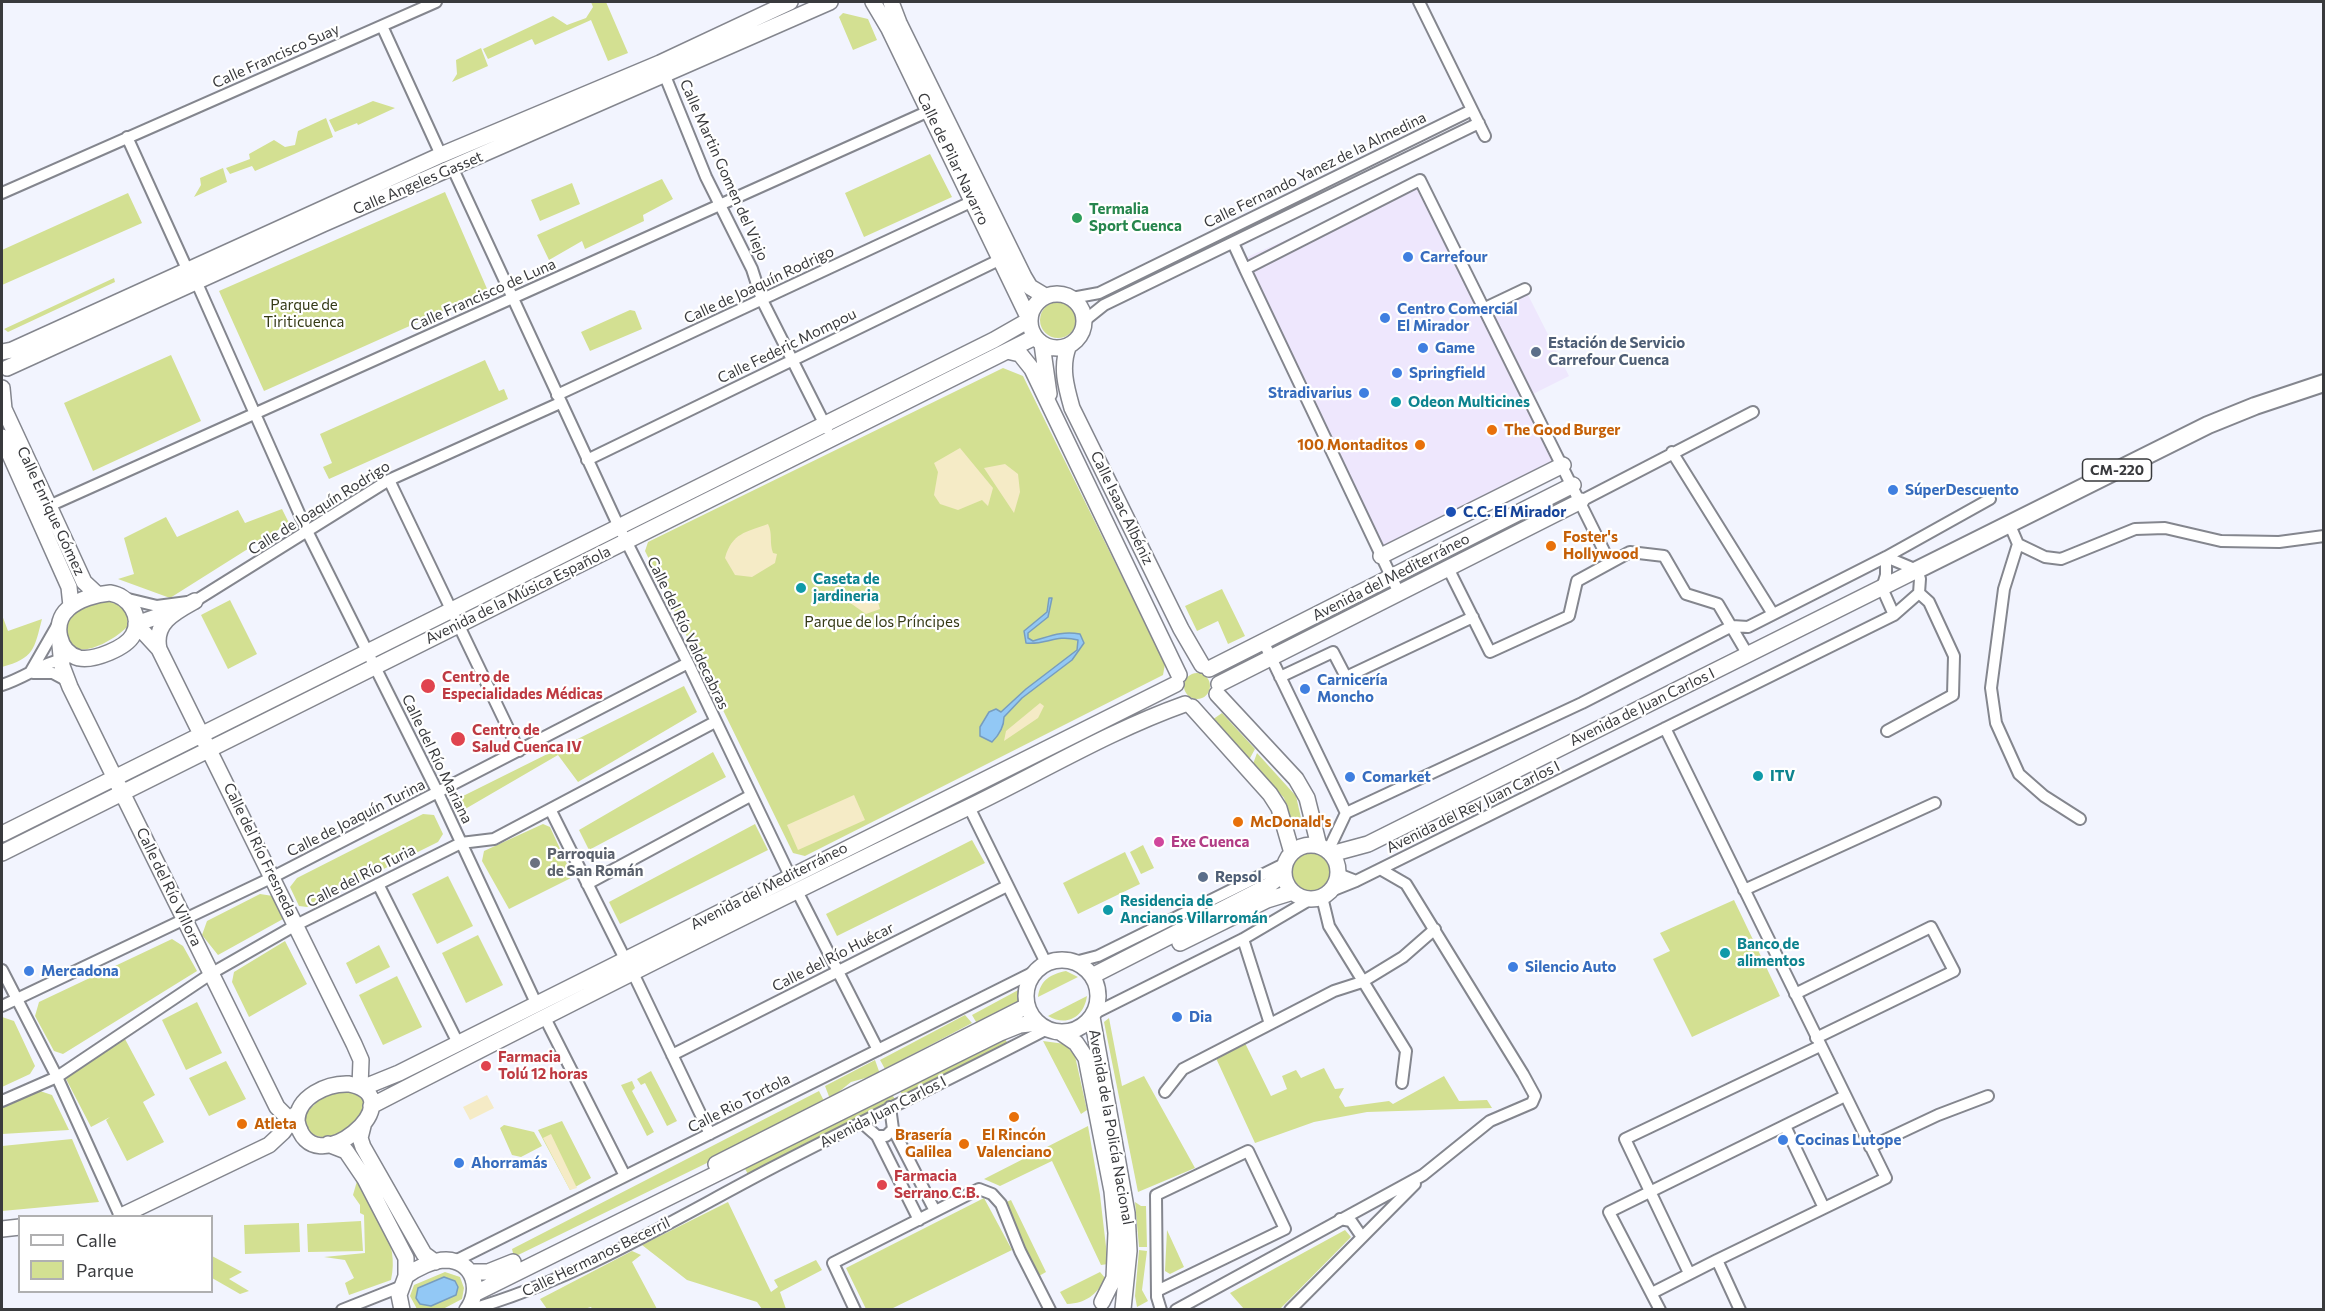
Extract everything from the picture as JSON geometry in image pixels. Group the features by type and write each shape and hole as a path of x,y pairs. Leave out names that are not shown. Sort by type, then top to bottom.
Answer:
{"main road":[{"name":"CM-220","path":"1917,570 2208,425 2255,406 2324,383"}],"street":[{"name":"Calle Francisco Suay","path":"2,194 436,2"},
{"name":"Calle Angeles Gasset","path":"192,275 441,155 660,63 790,2"},
{"name":"Calle Angeles Gasset","path":"3,358 192,275 453,169 830,2"},
{"name":"Calle de Pilar Navarro","path":"873,2 929,111 1029,319"},
{"name":"Calle de Pilar Navarro","path":"891,2 899,23 1024,277 1030,286 1045,296"},
{"path":"1419,2 1485,136"},
{"path":"382,26 441,155"},
{"name":"Calle Martin Gomen del Viejo","path":"665,76 706,177 722,204 752,269 762,300 832,440"},
{"name":"Calle Fernando Yanez de la Almedina","path":"1072,298 1099,293 1472,110"},
{"name":"Calle Francisco de Luna","path":"49,506 929,111"},
{"name":"Calle Fernando Yanez de la Almedina","path":"1084,321 1104,305 1479,123"},
{"name":"Calle del Río Mariana","path":"127,137 257,413 307,531 438,793 536,1003"},
{"name":"Calle del Río Valdecabras","path":"453,169 618,527 688,663 789,876"},
{"path":"1245,269 1420,180 1610,563"},
{"name":"Calle de Joaquín Rodrigo","path":"195,601 389,480 973,201"},
{"path":"1233,243 1399,593"},
{"name":"Calle Federic Mompou","path":"587,460 1001,259"},
{"path":"1485,308 1525,289"},
{"path":"1059,293 1072,298 1081,308 1084,321 1080,335 1070,345 1056,348 1039,340 1029,319 1034,305 1045,296 1059,293"},
{"name":"Avenida de la Música Española","path":"2,853 211,749 371,659 452,610 994,340 1029,319"},
{"name":"Avenida de la Música Española","path":"2,834 203,734 371,659 459,625 1007,351 1039,340"},
{"name":"Calle Isaac Albéniz","path":"1039,340 1051,407"},
{"name":"Calle Isaac Albéniz","path":"1070,345 1064,369 1065,386 1072,408 1181,629 1206,667"},
{"name":"Calle Isaac Albéniz","path":"1007,351 1017,352 1027,361 1051,407 1178,679"},
{"path":"2,388 6,380 3,358"},
{"name":"Calle Enrique Gómez","path":"2,388 4,409 84,582 98,595"},
{"path":"1581,501 1753,412"},
{"name":"Calle Enrique Gómez","path":"2,437 69,587 66,612"},
{"path":"1672,452 1773,614"},
{"name":"Avenida del Mediterráneo","path":"1381,556 1563,465"},
{"path":"389,480 519,751"},
{"name":"Avenida del Mediterráneo","path":"1206,667 1263,642 1573,486"},
{"path":"1346,813 1582,703 1731,626 1748,627 1886,557 1990,499"},
{"name":"Avenida del Mediterráneo","path":"1218,689 1271,658 1581,501"},
{"path":"2009,523 2018,544 2004,589 1992,677 1996,723 2019,774 2044,796 2080,819"},
{"path":"2018,544 2045,557 2061,559 2135,529 2165,528 2221,541 2279,542 2324,536"},
{"path":"1448,568 1490,652 1569,616 1577,581 1630,552 1664,556 1686,594 1718,604 1748,655"},
{"path":"1886,557 1917,570 1920,579 1919,593 1929,602 1954,656 1953,695 1887,731"},
{"path":"1886,557 1886,575 1882,588 1894,615"},
{"name":"Avenida de Juan Carlos I","path":"1331,859 1368,844 1917,570"},
{"path":"29,673 66,612 98,595 110,593 157,606 195,601"},
{"name":"Avenida del Rey Juan Carlos I","path":"1093,1015 1243,939 1321,896 1356,881 1894,615 1919,593"},
{"path":"2,685 62,659 97,656 116,648 132,637 136,624 134,610 123,597"},
{"path":"136,624 195,601"},
{"path":"159,648 157,640 159,628 179,609"},
{"path":"66,612 59,635 64,647 79,657"},
{"path":"1280,677 1333,652 1346,677 1473,617"},
{"name":"Calle del Río Fresneda","path":"136,624 159,648 211,749 271,878 361,1059 361,1088"},
{"name":"Calle del Río Villora","path":"59,635 66,680 277,1107 300,1126"},
{"path":"1263,642 1346,813 1321,896 1329,926 1406,1051 1402,1083"},
{"name":"Calle de Joaquín Turina","path":"2,1006 271,878 688,663"},
{"path":"1293,892 1280,808 1270,794 1178,695 1178,679 1189,666 1206,667 1216,675 1218,689 1296,779 1307,798 1331,859"},
{"path":"29,673 53,673 66,680"},
{"name":"Avenida del Mediterráneo","path":"361,1088 458,1043 1178,679"},
{"path":"1188,705 1207,705 1218,689"},
{"name":"Avenida del Mediterráneo","path":"371,1106 1133,723 1188,705"},
{"name":"Calle del Río Turia","path":"2,1101 57,1077 212,973 296,925 461,843 494,839 551,811 715,722"},
{"path":"1652,1293 1886,1179 1665,728"},
{"path":"587,884 750,796"},
{"path":"1744,890 1935,803"},
{"path":"969,807 1007,886 1041,967"},
{"path":"551,811 625,959"},
{"path":"1094,980 1268,886 1305,846 1331,859 1356,881"},
{"path":"1075,962 1094,980 1098,1001 1093,1015 1076,1030 1048,1028 1027,1006 1027,987 1041,967 1059,960 1075,962 1098,956 1287,863"},
{"path":"1290,1310 1423,1175 1481,1127 1525,1108 1532,1103 1535,1096 1406,884 1380,869"},
{"path":"378,884 458,1043"},
{"name":"Calle del Río Huécar","path":"672,1054 1007,886"},
{"path":"797,891 878,1050"},
{"path":"1094,980 1267,900 1293,892 1321,896"},
{"path":"1689,1273 1649,1193 1625,1138 1954,971 1931,927 1795,994"},
{"path":"1165,1092 1183,1069 1334,991 1362,982 1403,957 1435,929"},
{"path":"1243,939 1270,1024"},
{"name":"Calle Rio Tortola","path":"455,1261 1041,967"},
{"path":"2,970 57,1077 121,1215"},
{"path":"633,973 710,1134"},
{"name":"Avenida Juan Carlos I","path":"710,1173 1027,1006"},
{"name":"Avenida de la Policía Nacional","path":"1093,1015 1127,1213 1129,1248 1124,1309"},
{"path":"544,1018 626,1176"},
{"name":"Avenida Juan Carlos I","path":"710,1173 1000,1033 1020,1025 1048,1028"},
{"name":"Avenida de la Policía Nacional","path":"1048,1028 1076,1043 1086,1058 1114,1206 1116,1265 1112,1284 1102,1302"},
{"name":"Avenida Juan Carlos I","path":"719,1196 1048,1028"},
{"path":"269,1145 298,1139 306,1100 332,1085 349,1084 361,1088 371,1106 360,1138 370,1161 424,1254 435,1262 455,1261 470,1272 476,1293 468,1310"},
{"path":"1660,1310 1608,1212 1845,1096"},
{"path":"1870,1147 1938,1115 1988,1096"},
{"path":"890,1107 893,1129 935,1211"},
{"path":"861,1122 877,1136 919,1220"},
{"path":"1785,1125 1824,1208"},
{"path":"300,1126 328,1144 346,1151 365,1179 406,1258 402,1292"},
{"path":"123,1215 269,1145 300,1126"},
{"path":"328,1144 346,1138 363,1126"},
{"path":"877,1136 886,1136 893,1129"},
{"path":"1159,1290 1286,1230 1248,1150 1156,1195 1158,1302 1161,1310"},
{"name":"Calle Hermanos Becerril","path":"470,1272 498,1269 710,1173"},
{"name":"Calle Hermanos Becerril","path":"476,1293 710,1173"},
{"path":"1176,1310 1423,1175"},
{"path":"855,1310 833,1263 979,1189 992,1194 1001,1204 1020,1251 1050,1310"},
{"name":"Calle Hermanos Becerril","path":"468,1310 514,1296 563,1275 719,1196"},
{"path":"1365,1206 1373,1213 1376,1223"},
{"path":"1340,1219 1351,1221 1362,1237"},
{"path":"2,1229 18,1227"},
{"path":"1717,1260 1740,1310"},
{"path":"390,1310 402,1292 435,1262"},
{"path":"342,1310 402,1292"},
{"path":"1088,1310 1102,1302 1112,1303 1124,1309"}],"shaded area":[{"name":"Centro Comercial El Mirador","path":"1420,180 1485,308 1525,289 1569,376 1529,396 1563,465 1381,556 1234,263"}],"green space":[{"path":"591,2 606,2 628,53 608,61 591,20 535,45 532,39 488,59 483,49 553,16 567,25 586,18 593,7"},
{"path":"843,13 868,19 877,40 853,50 839,17"},
{"path":"481,48 488,66 452,82 457,74 456,60"},
{"path":"373,101 395,108 358,125 357,123 335,132 329,120"},
{"path":"326,118 333,137 255,171 252,166 230,174 226,168 250,159 249,154 274,140 285,147 295,145 298,131"},
{"path":"930,154 952,197 864,237 845,193"},
{"path":"223,168 227,182 194,197 201,185 200,178"},
{"path":"662,179 673,199 643,215 644,221 585,249 582,241 549,260 537,235"},
{"path":"572,183 580,204 540,221 531,200"},
{"name":"Parque de Tiriticuenca","path":"445,192 488,291 264,391 219,291"},
{"path":"128,193 142,223 2,285 2,250"},
{"path":"114,278 115,282 8,332 4,329"},
{"path":"1058,302 1071,307 1076,320 1071,333 1058,338 1045,333 1040,320 1045,307"},
{"path":"630,310 635,311 642,329 590,351 581,332"},
{"path":"171,355 201,421 93,471 64,403"},
{"path":"485,360 499,391 504,389 508,399 329,479 323,467 332,463 320,434"},
{"name":"Parque de los Príncipes","path":"1003,368 1023,376 1165,664 1163,675 805,856 793,853 645,551 648,542"},
{"path":"282,509 289,523 170,598 118,579 134,574 124,538 166,517 177,537 238,510 245,523"},
{"path":"1222,589 1245,636 1228,644 1218,621 1197,631 1185,606"},
{"path":"105,600 124,607 128,617 127,627 116,636 95,647 74,649 63,632 69,618 85,607"},
{"path":"230,600 257,654 228,669 201,615"},
{"path":"2,615 8,631 42,619 37,638 27,656 2,667"},
{"path":"1197,673 1206,677 1210,686 1206,695 1197,699 1188,695 1184,686 1188,677"},
{"path":"684,686 697,712 578,782 558,755 460,812 455,800"},
{"path":"1222,713 1255,749 1249,760 1212,720"},
{"path":"713,752 726,777 589,850 579,830"},
{"path":"1257,753 1296,796 1301,818 1291,820 1284,798 1253,764"},
{"path":"423,814 434,815 443,834 438,842 307,907 299,906 290,887 297,878"},
{"path":"543,824 550,827 573,877 509,909 482,861 484,851"},
{"path":"755,824 768,850 620,924 609,902"},
{"path":"972,840 985,863 837,936 826,914"},
{"path":"1143,845 1154,868 1141,874 1130,852"},
{"path":"1125,852 1140,884 1078,914 1063,883"},
{"path":"1312,852 1320,853 1326,858 1331,864 1331,880 1326,886 1320,891 1312,892 1304,891 1298,886 1293,880 1292,872 1293,864 1298,858 1304,853"},
{"path":"448,876 473,926 437,944 412,894"},
{"path":"260,894 273,896 283,919 218,955 202,935 207,921"},
{"path":"1734,900 1780,996 1692,1037 1653,959 1670,951 1660,933"},
{"path":"478,935 503,985 466,1003 442,953"},
{"path":"172,939 183,946 197,971 63,1054 54,1051 35,1016 39,1002"},
{"path":"285,941 307,984 249,1017 232,982 234,972"},
{"path":"379,945 390,967 356,984 346,963"},
{"path":"1066,971 1078,977 1038,997 1041,986 1047,979"},
{"path":"397,976 422,1027 383,1045 359,995"},
{"path":"1022,988 1017,1006 979,1027 972,1015"},
{"path":"1087,996 1082,1010 1074,1018 1062,1020 1048,1016"},
{"path":"197,1002 222,1053 186,1070 162,1020"},
{"path":"965,1015 972,1023 885,1069 880,1060"},
{"path":"2,1017 14,1021 35,1066 30,1074 2,1087"},
{"path":"1109,1018 1122,1086 1144,1076 1195,1168 1138,1192 1104,1022"},
{"path":"1004,1037 1008,1044 903,1098 900,1090"},
{"path":"125,1039 155,1095 143,1102 164,1142 127,1161 106,1120 110,1117 91,1127 65,1077"},
{"path":"1043,1041 1065,1044 1075,1056 1087,1110 1081,1114"},
{"path":"1245,1043 1271,1096 1287,1089 1282,1076 1296,1070 1301,1078 1324,1068 1335,1089 1344,1088 1339,1097 1345,1107 1389,1101 1393,1104 1444,1076 1459,1101 1487,1100 1492,1108 1367,1112 1314,1122 1255,1143 1215,1056"},
{"path":"875,1060 880,1074 851,1082 830,1099 825,1086"},
{"path":"226,1061 246,1099 209,1116 189,1078"},
{"path":"651,1071 677,1121 667,1126 645,1083 641,1085 637,1079"},
{"path":"632,1081 635,1088 632,1091 654,1132 647,1136 621,1085"},
{"path":"37,1090 52,1095 69,1130 2,1134 2,1104"},
{"path":"343,1090 361,1094 366,1102 361,1120 327,1137 313,1135 306,1130 306,1113 321,1098"},
{"path":"819,1091 826,1105 514,1257 512,1249"},
{"path":"890,1091 896,1101 749,1176 744,1167"},
{"path":"562,1121 591,1178 570,1190 538,1130"},
{"path":"504,1125 534,1132 542,1146 521,1157 512,1155 500,1128"},
{"path":"1088,1126 1100,1195 1108,1264 1101,1265 1052,1161 1000,1186 984,1179"},
{"path":"72,1139 99,1202 2,1211 2,1146"},
{"path":"357,1181 384,1228 389,1240 393,1266 391,1280 349,1295 345,1283 354,1278 345,1260 324,1257 365,1253 364,1215 360,1213 360,1205 353,1195"},
{"path":"984,1198 1012,1250 891,1309 866,1309 846,1268"},
{"path":"1011,1200 1046,1272 1039,1276 1004,1203"},
{"path":"728,1202 771,1292 778,1287 774,1280 816,1260 822,1270 780,1292 786,1309 762,1309 757,1302 687,1280 642,1245"},
{"path":"1135,1202 1146,1206 1147,1247 1139,1247"},
{"path":"361,1221 363,1251 308,1252 307,1224"},
{"path":"299,1223 300,1252 245,1254 244,1225"},
{"path":"1167,1230 1184,1267 1170,1274 1165,1271"},
{"path":"1345,1230 1351,1237 1280,1309 1244,1309 1230,1293"},
{"path":"1139,1250 1147,1251 1142,1290 1148,1301 1137,1307 1135,1296"},
{"path":"632,1251 641,1255 632,1262 657,1309 593,1310 591,1307 547,1309 540,1299"},
{"path":"213,1257 242,1272 229,1279 249,1291 240,1294 213,1279"},
{"path":"445,1272 460,1277 464,1288 462,1299 443,1309 417,1309 410,1296 414,1285"},
{"path":"1100,1272 1106,1279 1094,1294 1080,1302 1067,1304 1060,1292"}],"sand":[{"path":"960,448 993,488 988,506 982,500 958,510 940,504 934,495 938,472 934,463"},
{"path":"1005,464 1018,474 1020,492 1014,513 984,468"},
{"path":"768,524 773,553 777,554 775,563 752,577 735,575 725,558 732,543 741,535"},
{"path":"847,593 858,596 873,593 880,609 866,614 846,600"},
{"path":"1040,703 1044,706 1038,718 1004,741 1006,731"},
{"path":"854,795 865,820 798,850 787,825"},
{"path":"487,1095 494,1108 470,1120 463,1107"},
{"path":"551,1134 577,1188 570,1190 543,1138"}],"water":[{"path":"1049,598 1052,598 1048,617 1028,633 1028,638 1033,641 1056,634 1073,633 1080,634 1084,643 1072,660 1022,698 1004,717 1001,731 992,742 980,736 980,727 989,712 996,709 1001,712 1026,689 1077,650 1078,640 1070,638 1026,643 1024,631 1047,612"},
{"path":"444,1277 455,1281 458,1287 456,1295 431,1306 420,1304 416,1298 418,1288"}],"place":[{"name":"Termalia Sport Cuenca","path":"1077,218"},
{"name":"Carrefour","path":"1408,257"},
{"name":"Centro Comercial El Mirador","path":"1385,318"},
{"name":"Game","path":"1423,348"},
{"name":"Estación de Servicio Carrefour Cuenca","path":"1536,352"},
{"name":"Springfield","path":"1397,373"},
{"name":"Stradivarius","path":"1364,393"},
{"name":"Odeon Multicines","path":"1396,402"},
{"name":"The Good Burger","path":"1492,430"},
{"name":"100 Montaditos","path":"1420,445"},
{"name":"SúperDescuento","path":"1893,490"},
{"name":"C.C. El Mirador","path":"1451,512"},
{"name":"Foster's Hollywood","path":"1551,546"},
{"name":"Caseta de jardineria","path":"801,588"},
{"name":"Centro de Especialidades Médicas","path":"428,686"},
{"name":"Carnicería Moncho","path":"1305,689"},
{"name":"Centro de Salud Cuenca IV","path":"458,739"},
{"name":"ITV","path":"1758,776"},
{"name":"Comarket","path":"1350,777"},
{"name":"McDonald's","path":"1238,822"},
{"name":"Exe Cuenca","path":"1159,842"},
{"name":"Parroquia de San Román","path":"535,863"},
{"name":"Repsol","path":"1203,877"},
{"name":"Residencia de Ancianos Villarromán","path":"1108,910"},
{"name":"Banco de alimentos","path":"1725,953"},
{"name":"Silencio Auto","path":"1513,967"},
{"name":"Mercadona","path":"29,971"},
{"name":"Dia","path":"1177,1017"},
{"name":"Farmacia Tolú 12 horas","path":"486,1066"},
{"name":"El Rincón Valenciano","path":"1014,1117"},
{"name":"Atleta","path":"242,1124"},
{"name":"Cocinas Lutope","path":"1783,1140"},
{"name":"Brasería Galilea","path":"964,1144"},
{"name":"Ahorramás","path":"459,1163"},
{"name":"Farmacia Serrano C.B.","path":"882,1185"}]}
